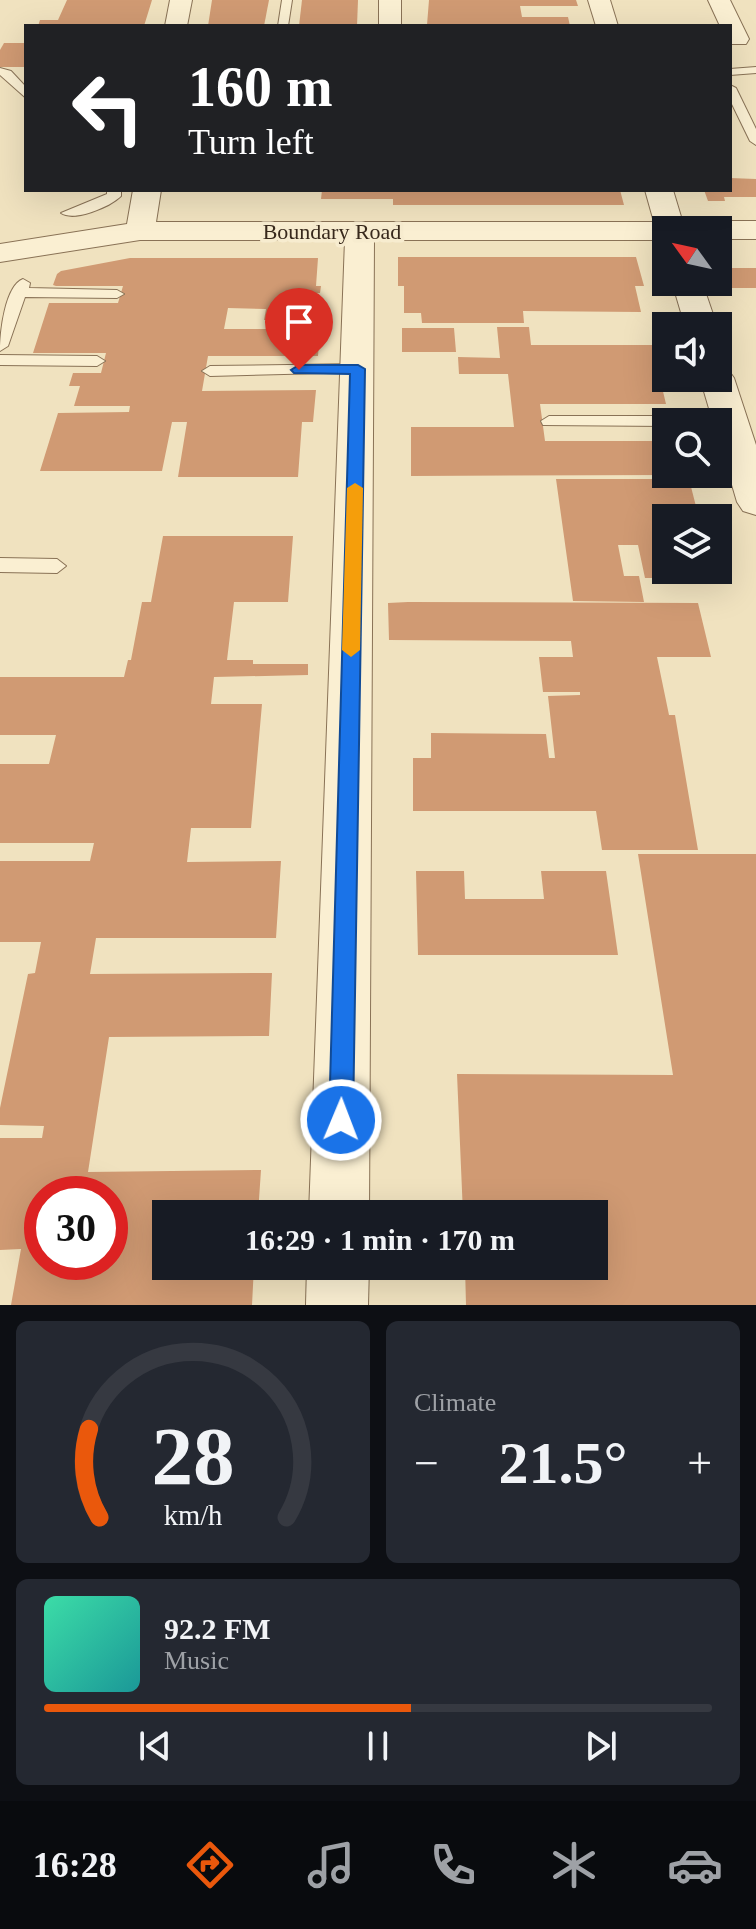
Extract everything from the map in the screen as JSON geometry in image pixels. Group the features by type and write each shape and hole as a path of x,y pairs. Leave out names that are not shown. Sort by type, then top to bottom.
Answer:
{"street":[{"path":"176,24 181,0"},
{"path":"390,0 390,24"},
{"path":"599,0 606,24"},
{"path":"719,0 741,39"},
{"path":"140,231 147,192"},
{"path":"659,192 665,216"},
{"name":"Boundary Road","path":"0,253 140,231 652,230"},
{"path":"732,230 756,230"},
{"path":"339,1200 360,231"},
{"path":"733,405 756,502"},
{"path":"337,1305 338,1280"}],"lane":[{"path":"283,24 287,0"},
{"path":"732,72 756,70"},
{"path":"0,71 7,73 24,90"},
{"path":"732,92 756,141"},
{"path":"68,213 105,202 114,196 114,192"},
{"path":"0,346 22,286 117,294"},
{"path":"0,360 97,361"},
{"path":"210,371 358,369"},
{"path":"549,421 733,405"},
{"path":"0,565 57,566"}],"building":[{"path":"67,0 152,0 145,24 39,24 40,20 58,20"},
{"path":"212,0 269,0 264,24 208,24"},
{"path":"302,0 358,0 357,24 299,24"},
{"path":"429,0 576,0 578,6 520,6 522,17 568,17 570,24 427,24"},
{"path":"4,43 24,43 24,67 0,67 0,50"},
{"path":"732,178 756,179 756,197 724,197 725,201 708,201 705,192 732,192"},
{"path":"322,192 621,192 624,205 393,205 393,199 321,199"},
{"path":"398,257 636,257 644,286 635,286 641,312 523,311 524,323 422,323 421,313 404,313 404,286 398,286"},
{"path":"130,258 318,258 316,286 321,286 320,293 302,293 300,313 312,313 312,320 264,320 266,309 228,308 224,329 320,329 318,356 208,356 202,391 316,390 313,422 302,422 298,477 178,477 187,422 172,422 162,471 40,471 58,413 129,412 130,406 74,406 80,386 69,386 73,373 101,373 106,353 33,353 49,303 118,303 123,286 56,286 53,285 57,274"},
{"path":"732,268 756,268 756,288 732,288"},
{"path":"497,327 529,327 531,345 652,345 652,392 663,392 666,404 540,404 545,441 652,441 652,475 411,476 411,427 514,427 508,374 459,374 458,357 500,358"},
{"path":"402,328 454,328 456,352 402,352"},
{"path":"556,479 652,479 652,488 691,488 695,504 652,504 652,578 645,578 638,545 618,545 624,576 639,576 644,602 573,601"},
{"path":"163,536 293,536 288,602 234,602 227,660 253,660 253,664 308,664 308,675 214,677 211,704 262,704 251,828 191,828 187,862 281,861 276,938 96,938 90,974 272,973 269,1036 109,1037 88,1172 261,1170 259,1200 152,1200 152,1280 253,1280 252,1305 11,1305 21,1249 0,1250 0,1138 42,1138 44,1126 0,1125 0,1108 28,974 35,973 41,942 0,942 0,861 90,861 94,843 0,843 0,764 49,764 56,735 0,735 0,677 124,677 128,660 131,660 142,602 151,602"},
{"path":"388,603 698,603 711,657 657,657 669,715 675,715 698,850 602,850 596,811 413,811 413,758 431,758 431,733 546,734 549,758 555,758 548,696 580,695 580,692 543,692 539,657 573,657 571,641 389,640"},
{"path":"638,854 756,854 756,1305 466,1305 465,1280 608,1280 608,1200 462,1200 457,1074 673,1075"},
{"path":"416,871 464,871 465,899 544,899 541,871 606,871 618,955 418,955"}],"slow traffic":[{"path":"351,650 355,488"}],"route":[{"path":"299,370 358,369 341,1120"}]}
